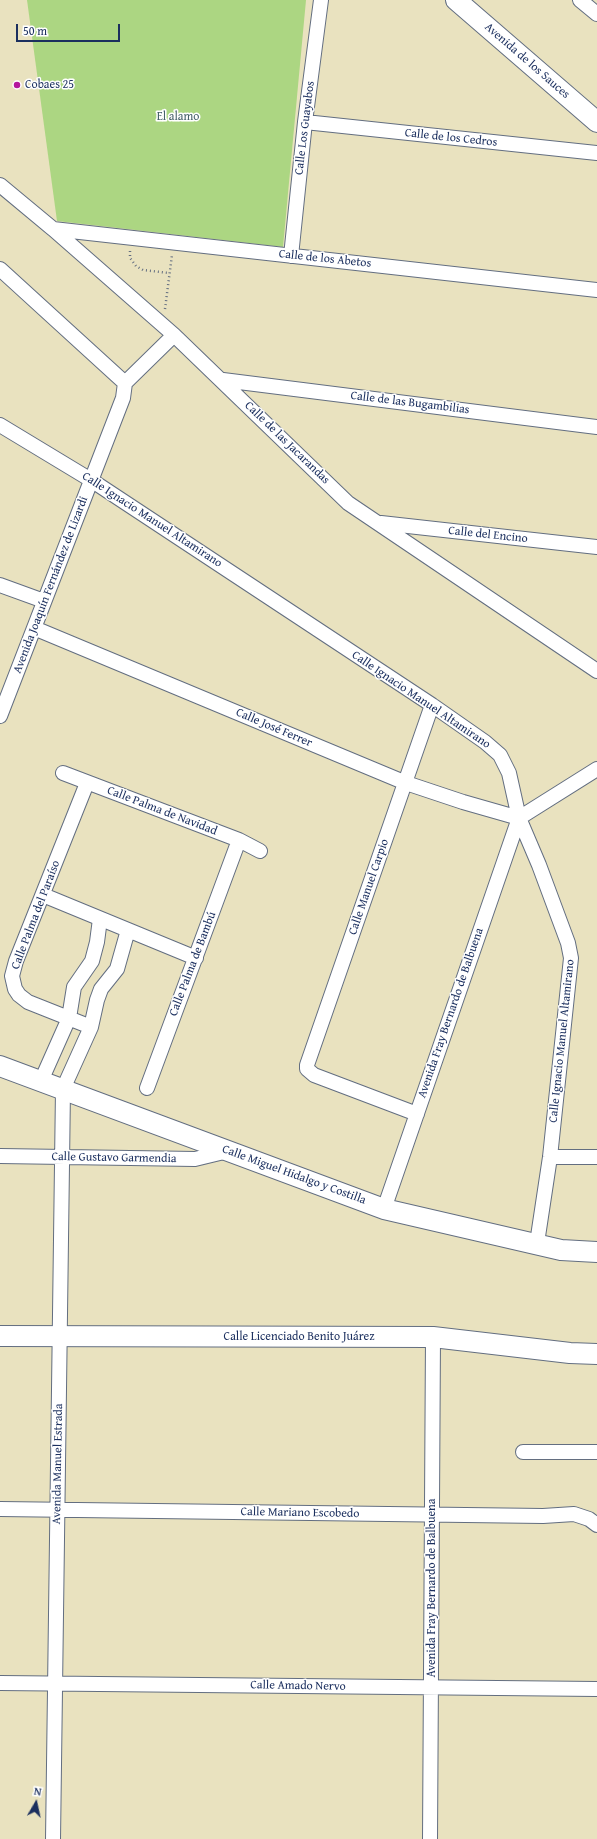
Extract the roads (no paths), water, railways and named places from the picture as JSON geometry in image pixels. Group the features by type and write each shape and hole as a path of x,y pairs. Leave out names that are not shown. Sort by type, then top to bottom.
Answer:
{"street":[{"name":"Calle Los Guayabos","path":"291,256 304,122 321,0"},
{"name":"Avenida de los Sauces","path":"456,0 597,122"},
{"path":"586,1 597,14"},
{"name":"Calle de los Cedros","path":"304,122 597,153"},
{"name":"Calle de las Jacarandas","path":"0,186 53,229 174,335 223,380 348,503 597,671"},
{"name":"Calle de los Abetos","path":"53,229 597,290"},
{"path":"0,269 25,290 125,383 174,335"},
{"name":"Calle de las Bugambilias","path":"223,380 597,426"},
{"name":"Avenida Joaquín Fernández de Lizardi","path":"0,716 122,398 125,383"},
{"name":"Calle Ignacio Manuel Altamirano","path":"0,425 91,480 432,704 485,742 500,755 509,773 519,818 539,865 568,943 571,958 550,1157 537,1243"},
{"name":"Calle del Encino","path":"378,523 597,547"},
{"path":"0,585 44,601"},
{"name":"Calle José Ferrer","path":"34,628 406,783 463,802 519,818"},
{"name":"Calle Manuel Carpio","path":"417,1114 314,1075 307,1069 307,1065 406,783 432,704"},
{"path":"519,818 597,769"},
{"name":"Calle Palma de Navidad","path":"63,773 239,840 260,851"},
{"name":"Calle Palma del Paraíso","path":"87,783 14,968 13,983 19,995 28,1002 91,1027"},
{"name":"Avenida Fray Bernardo de Balbuena","path":"384,1209 519,818"},
{"name":"Calle Palma de Bambú","path":"147,1088 239,840"},
{"path":"43,895 196,958"},
{"path":"41,1081 69,1018 74,987 89,967 95,952 100,919"},
{"path":"63,1089 91,1027 99,994 117,969 128,930"},
{"name":"Calle Miguel Hidalgo y Costilla","path":"0,1066 384,1209 537,1243 561,1250 597,1252"},
{"name":"Avenida Manuel Estrada","path":"53,1839 63,1089"},
{"name":"Calle Gustavo Garmendia","path":"0,1156 194,1159 228,1151"},
{"path":"550,1157 597,1158"},
{"name":"Calle Licenciado Benito Juárez","path":"0,1336 433,1337 570,1353 597,1354"},
{"name":"Avenida Fray Bernardo de Balbuena","path":"430,1839 433,1337"},
{"path":"523,1452 597,1452"},
{"name":"Calle Mariano Escobedo","path":"0,1509 543,1516 574,1514 589,1519 597,1525"},
{"name":"Calle Amado Nervo","path":"0,1683 597,1689"}],"place":[{"name":"Cobaes 25","path":"17,85"}],"park label":[{"name":"El alamo","path":"178,117"}]}
